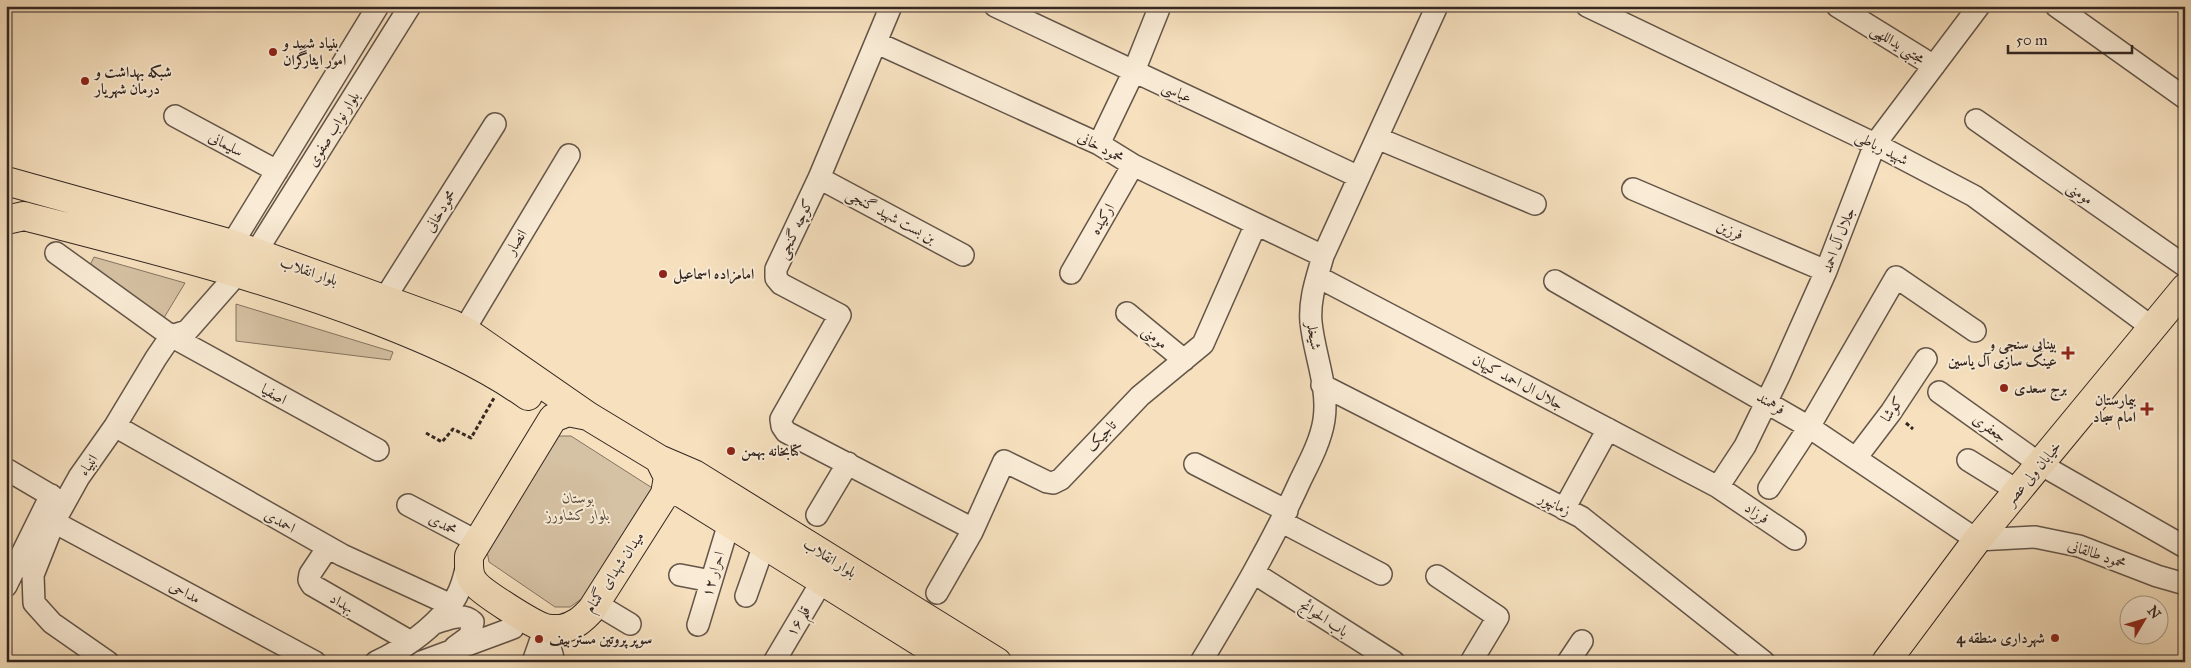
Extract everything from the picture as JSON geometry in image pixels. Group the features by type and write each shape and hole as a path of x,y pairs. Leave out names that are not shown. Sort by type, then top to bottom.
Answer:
{"main road":[{"name":"بلوار انقلاب","path":"6,181 244,248 385,298 464,330 588,416"},
{"name":"بلوار انقلاب","path":"6,220 24,216 238,273 340,306 434,342 478,364 546,408 553,418"},
{"name":"خیابان ولی عصر","path":"1886,662 1977,540 2185,288"},
{"path":"530,624 482,590 473,582 469,572 473,549 553,418 568,412 588,416 659,459 668,477 665,494"},
{"name":"بلوار انقلاب","path":"659,459 694,474 957,655"},
{"name":"بلوار انقلاب","path":"665,494 678,491 822,581 957,655 997,662"},
{"name":"میدان شهدای گمنام","path":"530,624 559,629 570,627 581,621 595,603 665,494"}],"street":[{"name":"بلوار نواب صفوی","path":"244,248 277,171 294,140 378,6"},
{"name":"بلوار نواب صفوی","path":"244,248 318,155 410,6"},
{"name":"کوچه گنجی","path":"891,6 819,178 776,269 776,278 781,284 840,315 781,419 782,426 786,432 973,529"},
{"name":"عباسی","path":"994,6 1359,177"},
{"path":"1099,144 1134,71 1160,6"},
{"name":"شهید رباطی","path":"1587,6 1876,144 1974,196 2153,328"},
{"name":"مجتبی یداللهی","path":"1837,6 1934,66"},
{"name":"جلال آل احمد","path":"1718,487 1745,446 1767,401 1826,271 1876,144 1979,6"},
{"path":"2056,6 2185,98"},
{"name":"شیخلر","path":"1201,662 1254,573 1284,516 1315,450 1324,420 1322,385 1311,322 1311,300 1324,256 1377,138 1431,8"},
{"name":"محمود خانی","path":"876,43 1099,144 1133,165 1324,256"},
{"name":"سلیمانی","path":"175,116 277,171"},
{"name":"مومنی","path":"1976,120 2185,266"},
{"name":"محمودخانی","path":"385,298 495,124"},
{"path":"1377,138 1535,204"},
{"path":"294,140 308,151 318,155"},
{"name":"انصار","path":"464,330 569,154"},
{"name":"ارکیده","path":"1071,273 1133,165"},
{"name":"بن بست شهید گنجی","path":"819,178 963,255"},
{"name":"فرزین","path":"1633,189 1826,271"},
{"name":"تاجیک","path":"937,593 973,529 1004,461 1047,482 1053,483 1061,479 1116,418 1204,344 1256,224"},
{"name":"اصفیا","path":"56,253 171,336 378,450"},
{"name":"انبیاء","path":"108,662 52,623 34,603 33,575 54,522 58,499 80,477 115,426 171,336 187,330 238,273"},
{"name":"جلال ال احمد کیهان","path":"1318,277 1718,487"},
{"path":"1769,488 1809,427 1896,277 1976,331"},
{"name":"فرهمند","path":"1555,281 1767,401 1856,458 1977,540"},
{"name":"مومنی","path":"1127,313 1184,360"},
{"name":"کوشا","path":"1856,458 1891,412 1926,359"},
{"name":"زمانپور","path":"1322,385 1581,517 1764,662"},
{"name":"جعفری","path":"1939,392 2040,464"},
{"name":"احمدی","path":"115,426 328,547 451,606"},
{"path":"1564,509 1608,429"},
{"path":"1968,460 2018,491"},
{"path":"817,515 848,463"},
{"path":"1195,464 1381,574"},
{"path":"2040,464 2185,547"},
{"path":"6,469 58,499 6,586"},
{"name":"فرزاد","path":"1718,487 1795,539"},
{"name":"محمدی","path":"408,506 473,549"},
{"name":"مداحی","path":"54,522 315,662"},
{"name":"احرار ۱۲","path":"698,625 729,523"},
{"name":"محمود طالقانی","path":"1977,540 2035,537 2080,546 2157,576 2185,584"},
{"path":"746,596 764,545"},
{"name":"بهداد","path":"328,547 310,574 309,580 312,585 411,642"},
{"path":"376,662 411,642 435,623 451,606 463,581 473,549"},
{"name":"باب الحوائج","path":"1254,573 1382,659"},
{"path":"680,575 711,581"},
{"path":"1438,576 1498,617 1472,662"},
{"name":"قلم ۱۶","path":"774,662 822,581"},
{"path":"595,603 630,624"},
{"path":"435,623 460,616 468,618 473,622 470,636 453,648"},
{"path":"421,662 453,648 530,624"},
{"path":"530,624 534,662"},
{"path":"530,624 554,662"},
{"path":"1568,662 1582,641"}],"path":[{"path":"426,433 442,442 453,429 471,438 504,381"}],"green space":[{"path":"94,257 185,283 162,321 87,271"},
{"path":"236,304 393,352 390,360 236,341"},
{"name":"بوستان بلوار کشاورز","path":"559,436 571,436 657,491 584,597 570,607 555,607 489,562 486,546"}],"place":[{"name":"بنیاد شهید و امور ایثارگران","path":"273,52"},
{"name":"شبکه بهداشت و درمان شهریار","path":"85,81"},
{"name":"امامزاده اسماعیل","path":"663,274"},
{"name":"بینایی سنجی و عینک سازی آل یاسین","path":"2068,353"},
{"name":"برج سعدی","path":"2004,388"},
{"name":"بیمارستان امام سجاد","path":"2147,409"},
{"name":"کتابخانه بهمن","path":"731,451"},
{"name":"شهرداری منطقه 4","path":"2055,638"},
{"name":"سوپر پروتین مستر بیف","path":"539,639"}]}
